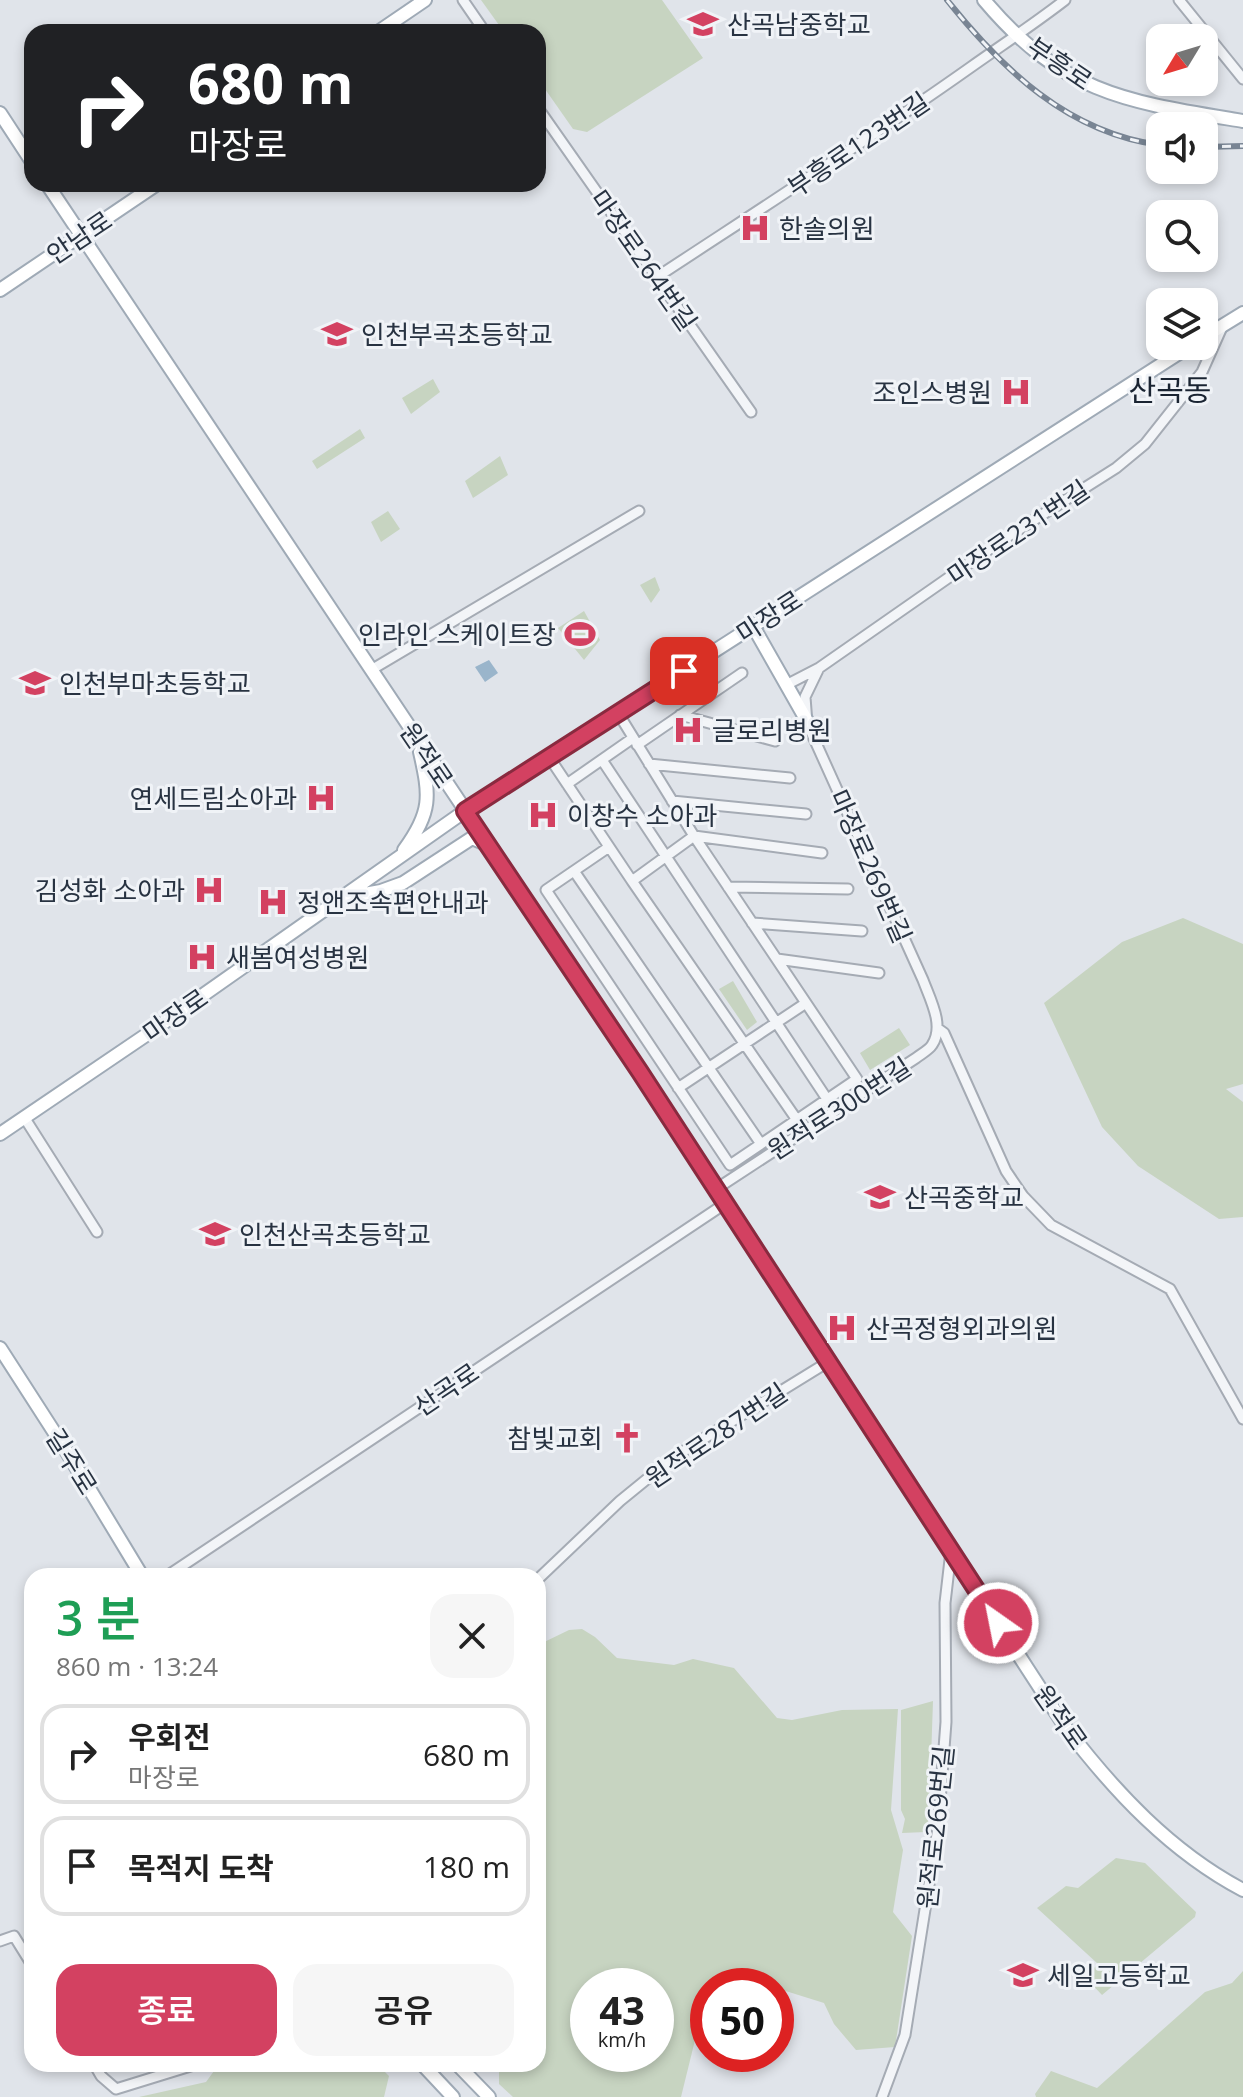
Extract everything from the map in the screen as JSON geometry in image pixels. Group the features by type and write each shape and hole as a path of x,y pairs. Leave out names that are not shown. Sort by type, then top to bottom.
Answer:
{"main road":[{"path":"390,24 425,0"},
{"name":"부흥로","path":"984,0 1048,62 1074,79 1105,93 1142,104 1243,121"},
{"path":"0,113 24,150"},
{"name":"원적로","path":"52,192 726,1203 1066,1728 1105,1778 1157,1830 1221,1878 1243,1890"},
{"name":"안남로","path":"0,290 145,192"},
{"path":"1218,328 1243,313"},
{"name":"마장로","path":"0,1134 344,898 465,811 1168,360"},
{"path":"753,626 807,721"},
{"path":"398,858 421,827 427,804 427,781 419,744"},
{"path":"344,898 403,883 472,838 488,845"},
{"name":"길주로","path":"0,1348 137,1568"},
{"path":"430,2072 453,2097"},
{"path":"437,2072 453,2097"},
{"path":"465,2072 489,2097"},
{"path":"470,2072 477,2085"}],"street":[{"path":"463,0 480,24"},
{"name":"부흥로123번길","path":"657,277 1019,36 1065,0"},
{"path":"1179,0 1243,79"},
{"name":"마장로264번길","path":"546,119 751,412"},
{"name":"마장로231번길","path":"788,684 819,668 1004,539 1116,468 1145,444 1202,372 1223,325"},
{"path":"371,670 639,511"},
{"path":"807,721 805,697 819,668"},
{"path":"567,784 742,673"},
{"path":"609,847 546,890 730,1165 857,1079 694,836 618,713"},
{"path":"680,715 775,741"},
{"name":"마장로269번길","path":"807,721 935,1011 937,1028"},
{"path":"549,757 797,1120"},
{"path":"602,760 827,1099"},
{"path":"649,764 790,778"},
{"path":"672,801 806,814"},
{"path":"632,881 694,836 822,853"},
{"path":"574,871 761,1144"},
{"path":"728,887 848,889"},
{"path":"752,923 862,931"},
{"path":"777,959 879,973"},
{"path":"678,1088 806,1003"},
{"path":"937,1028 944,1033 1006,1171 1023,1196 1051,1225 1170,1289 1243,1419"},
{"name":"원적로300번길","path":"716,1189 916,1058 932,1045 937,1028"},
{"path":"24,1117 97,1232"},
{"name":"산곡로","path":"179,1568 726,1203"},
{"name":"원적로287번길","path":"546,1571 620,1501 674,1457 828,1362"},
{"name":"원적로269번길","path":"882,2097 905,2035 938,1828 946,1722 945,1603 951,1551"},
{"path":"0,1941 14,1936 24,1952"},
{"path":"99,2072 116,2089 171,2072"}],"green space":[{"path":"481,0 662,0 703,58 587,132 573,129 546,90 546,24 498,24"},
{"path":"433,379 440,392 411,414 402,398"},
{"path":"360,429 365,438 317,469 312,461"},
{"path":"500,456 508,475 473,498 465,481"},
{"path":"388,511 400,529 381,542 371,522"},
{"path":"655,577 660,590 651,603 640,585"},
{"name":"인라인 스케이트장","path":"584,611 600,640 584,660 558,628"},
{"path":"1183,918 1243,944 1243,1084 1226,1089 1243,1102 1243,1217 1219,1219 1138,1166 1102,1127 1044,1003 1122,942"},
{"path":"733,981 757,1022 747,1030 719,989"},
{"path":"899,1028 910,1045 870,1070 860,1053"},
{"path":"582,1629 617,1658 674,1665 693,1659 734,1668 777,1718 792,1720 842,1710 898,1709 891,1810 903,1850 893,1912 912,1936 895,2047 856,2050 834,2024 824,2003 794,1994 794,1968 690,1968 690,2060 681,2097 513,2097 499,2084 499,2072 546,2072 546,1641 569,1630"},
{"path":"933,1701 926,1832 902,1833 905,1819 901,1810 901,1710"},
{"path":"1116,1858 1145,1863 1196,1912 1195,1917 1102,1995 1085,1977 1098,1964 1037,1908 1066,1886 1078,1888"},
{"path":"1243,1971 1243,2097 1036,2097 1051,2071 1097,2088 1205,1992 1232,1983"},
{"path":"213,2072 385,2072 389,2076 384,2097 139,2097 206,2082"}],"water":[{"path":"489,660 498,673 485,682 475,667"}],"railway":[{"path":"947,0 991,50 1040,94 1096,127 1146,142"},
{"path":"1218,147 1243,146"}],"place":[{"name":"산곡남중학교","path":"703,24"},
{"name":"한솔의원","path":"755,228"},
{"name":"인천부곡초등학교","path":"337,334"},
{"name":"조인스병원","path":"1016,392"},
{"name":"인라인 스케이트장","path":"580,634"},
{"name":"인천부마초등학교","path":"35,683"},
{"name":"글로리병원","path":"688,730"},
{"name":"연세드림소아과","path":"321,798"},
{"name":"이창수 소아과","path":"543,815"},
{"name":"김성화 소아과","path":"209,890"},
{"name":"정앤조속편안내과","path":"273,902"},
{"name":"새봄여성병원","path":"202,957"},
{"name":"산곡중학교","path":"880,1197"},
{"name":"인천산곡초등학교","path":"215,1234"},
{"name":"산곡정형외과의원","path":"842,1328"},
{"name":"참빛교회","path":"627,1438"},
{"name":"세일고등학교","path":"1023,1975"}],"district":[{"name":"산곡동","path":"1170,389"}],"route":[{"path":"684,671 465,811 640,1072 998,1623"}]}
